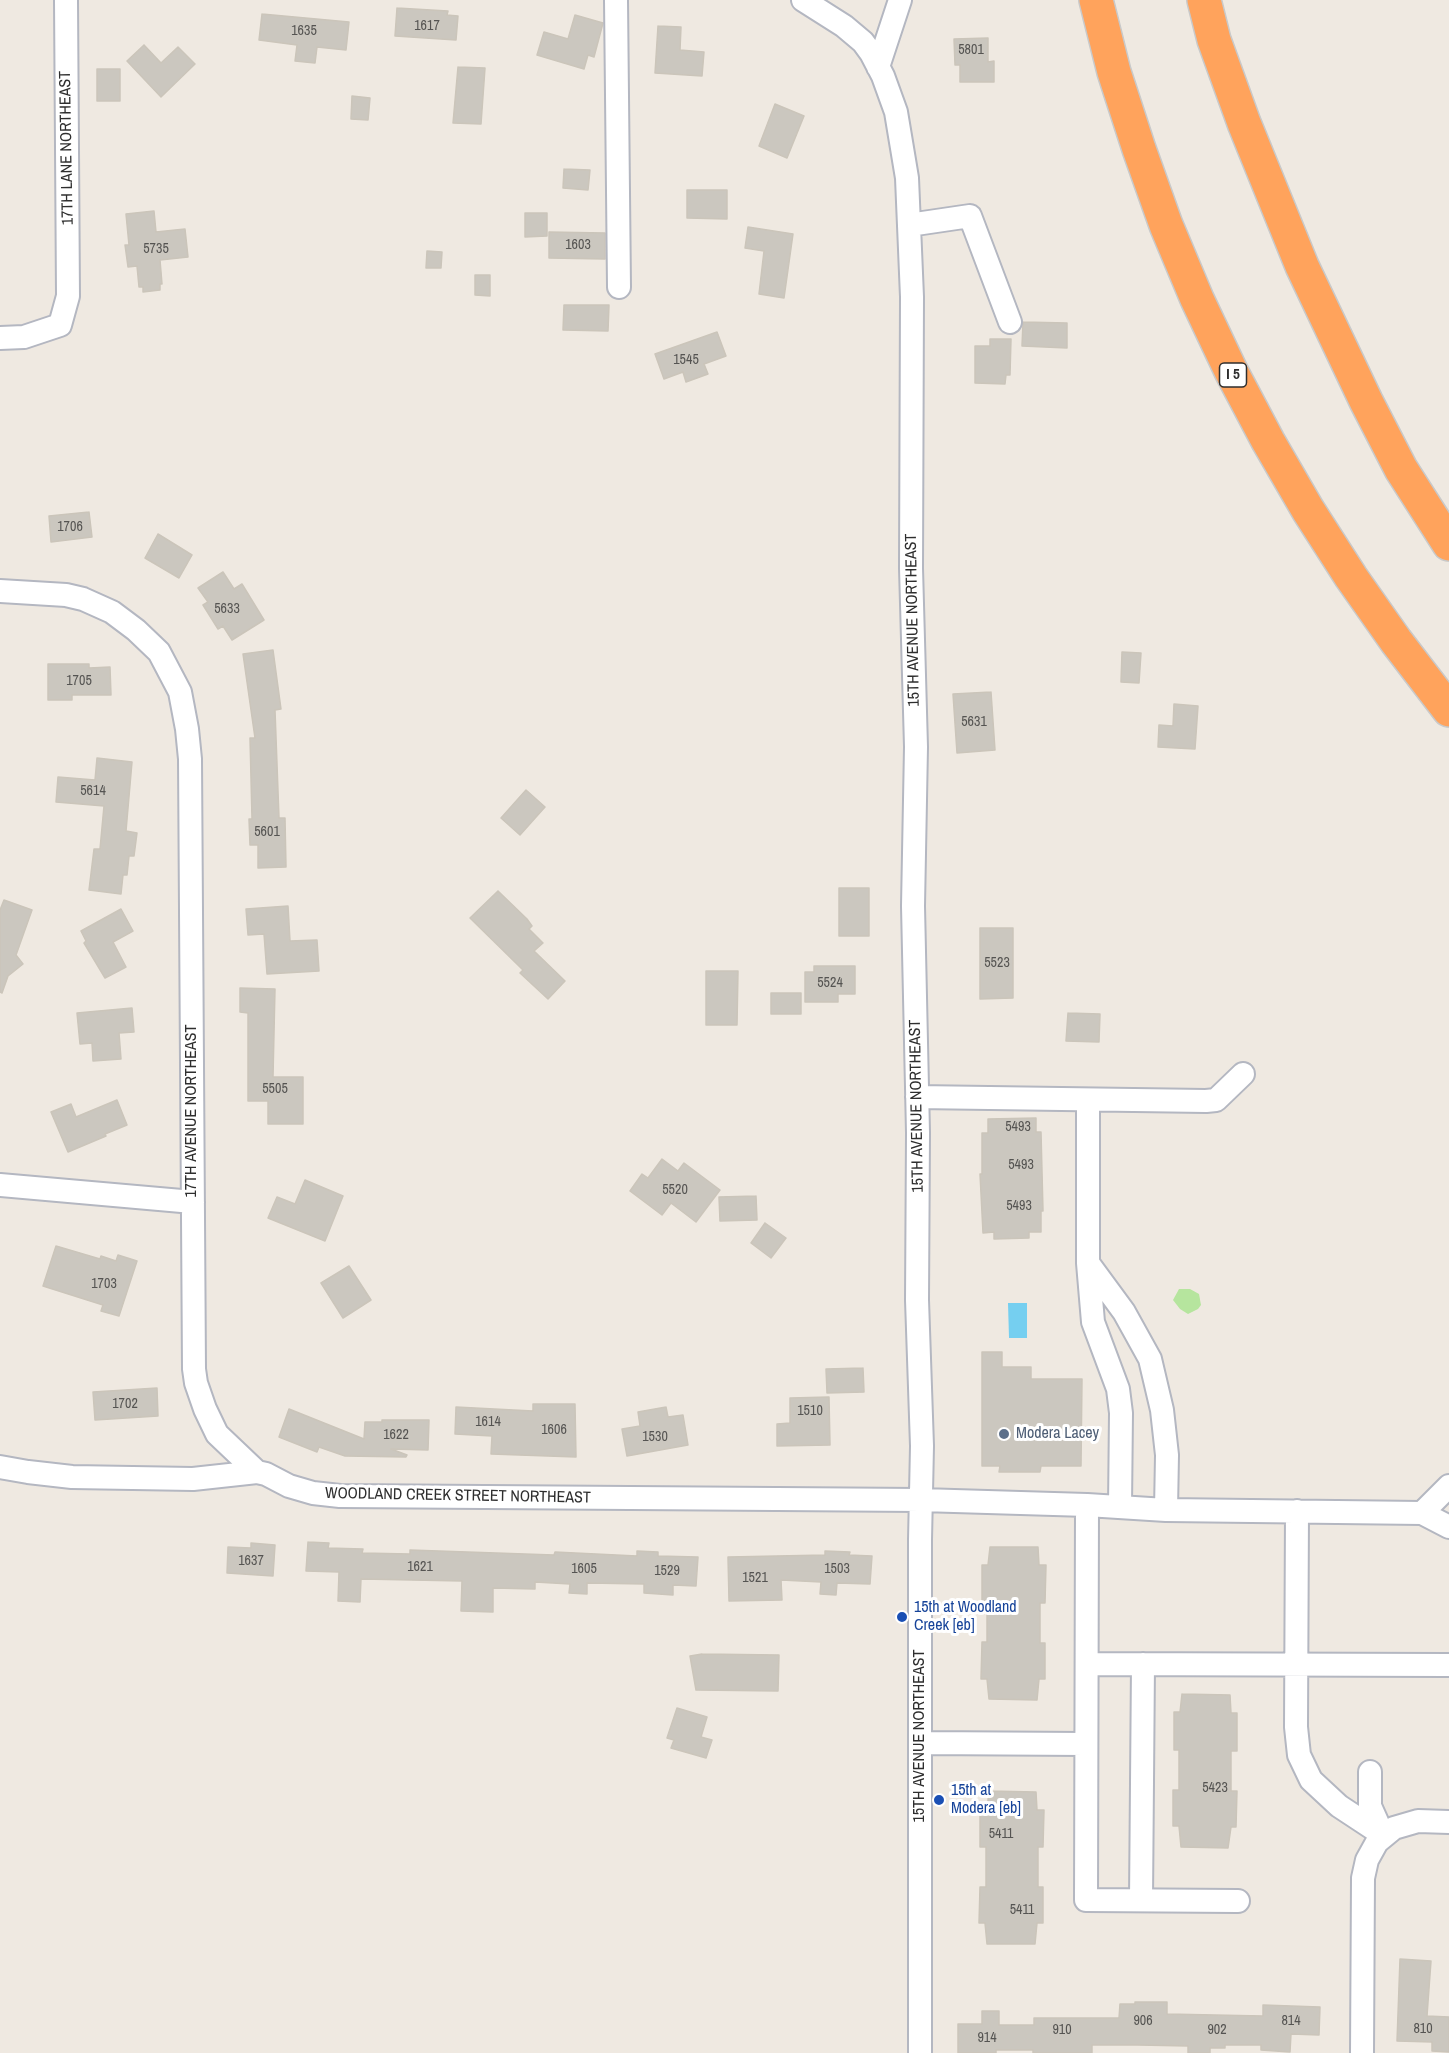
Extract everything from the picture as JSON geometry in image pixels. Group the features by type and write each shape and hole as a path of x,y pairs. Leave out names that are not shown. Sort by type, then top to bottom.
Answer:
{"highway":[{"name":"I 5","path":"1096,0 1114,72 1166,225 1231,371 1274,451 1351,577 1449,710"},
{"path":"1204,0 1214,40 1244,123 1302,266 1401,469 1449,544"}],"street":[{"name":"17TH LANE NORTHEAST","path":"0,338 24,336 60,325 68,297 66,0"},
{"path":"616,0 619,287"},
{"name":"15TH AVENUE NORTHEAST","path":"803,0 844,26 863,42 878,67 896,112 905,160 909,225 912,297 911,568 916,747 913,906 917,1097 917,1300 922,1446 920,2053"},
{"path":"878,67 900,0"},
{"path":"909,225 970,216 1010,322"},
{"name":"17TH AVENUE NORTHEAST","path":"0,591 47,593 83,599 112,612 136,630 159,652 180,692 188,729 190,759 194,1369 205,1409 218,1434 257,1472"},
{"path":"917,1097 1216,1100 1243,1074"},
{"path":"1088,1100 1088,1263 1093,1322 1118,1389 1121,1413 1120,1507"},
{"path":"0,1185 193,1202"},
{"path":"1088,1263 1124,1312 1150,1359 1164,1421 1167,1455 1166,1510"},
{"name":"WOODLAND CREEK STREET NORTHEAST","path":"0,1467 28,1473 83,1477 193,1479 257,1472 289,1486 313,1493 340,1496 921,1500 1087,1504 1166,1510 1422,1513"},
{"path":"1449,1486 1422,1513 1449,1527"},
{"path":"1087,1504 1086,1900 1238,1901"},
{"path":"1297,1511 1296,1727 1299,1755 1311,1779 1339,1806 1383,1835"},
{"path":"1087,1664 1449,1665"},
{"path":"1141,1900 1143,1664"},
{"path":"920,1743 1086,1744"},
{"path":"1370,1772 1370,1806 1383,1835"},
{"path":"1362,2053 1363,1878 1366,1860 1383,1835 1394,1828 1412,1823 1449,1822"}],"green space":[{"path":"1179,1289 1190,1289 1199,1294 1201,1305 1198,1309 1188,1314 1180,1309 1173,1300"}],"water":[{"path":"1008,1303 1027,1303 1027,1338 1009,1338"}],"building":[{"path":"397,8 448,11 447,15 458,16 456,40 395,36"},
{"path":"262,14 349,22 346,50 317,47 315,63 295,61 297,45 259,40"},
{"path":"575,15 603,23 594,57 588,55 584,69 537,55 544,32 568,39"},
{"path":"658,26 681,27 680,50 704,52 702,76 655,73"},
{"path":"988,38 988,62 994,61 994,82 960,82 960,65 955,65 954,39"},
{"path":"144,45 161,63 178,47 195,64 161,97 127,61"},
{"path":"458,67 485,68 481,124 453,123"},
{"path":"97,69 120,69 120,101 97,101"},
{"path":"352,96 370,98 368,120 351,119"},
{"path":"775,104 804,116 787,158 759,146"},
{"path":"564,169 590,170 588,190 563,188"},
{"path":"687,190 727,190 727,219 687,218"},
{"path":"154,211 156,232 185,229 188,257 160,260 162,284 160,284 160,290 143,292 143,287 139,287 137,266 128,267 125,245 129,245 126,214"},
{"path":"525,213 547,213 547,236 525,237"},
{"path":"748,227 793,234 784,298 759,294 764,251 745,248"},
{"path":"549,232 605,233 605,259 549,258"},
{"path":"427,251 442,252 441,268 426,268"},
{"path":"475,275 490,275 490,296 475,295"},
{"path":"564,305 609,305 608,331 563,330"},
{"path":"1023,322 1067,323 1067,348 1022,346"},
{"path":"717,332 726,356 704,364 708,374 686,382 683,372 664,379 655,354"},
{"path":"990,339 1011,339 1010,375 1006,375 1005,384 975,383 975,346 990,346"},
{"path":"89,512 92,537 51,542 49,516"},
{"path":"158,534 192,555 179,578 145,558"},
{"path":"223,572 234,589 242,584 264,620 232,640 223,626 218,629 203,605 208,602 198,588"},
{"path":"273,650 281,709 275,710 279,818 285,818 286,867 258,868 258,845 250,845 249,819 252,819 250,738 255,738 243,654"},
{"path":"1122,652 1141,653 1139,683 1121,682"},
{"path":"48,664 89,664 89,668 110,667 111,695 72,695 72,700 48,700"},
{"path":"991,692 995,750 957,753 953,694"},
{"path":"1174,704 1198,706 1195,749 1158,747 1159,725 1173,726"},
{"path":"97,758 132,762 126,831 137,833 134,856 129,856 127,875 123,875 121,894 89,890 94,849 100,849 104,806 56,802 58,777 95,780"},
{"path":"526,790 545,807 520,835 501,818"},
{"path":"839,888 869,888 869,936 839,936"},
{"path":"498,891 527,919 532,926 529,929 543,943 534,951 565,981 548,999 520,973 523,970 470,918"},
{"path":"4,900 32,910 16,955 23,964 8,976 2,993 0,992 0,910"},
{"path":"288,906 290,941 317,940 319,971 267,974 264,934 248,935 246,909"},
{"path":"121,909 133,931 113,942 126,967 105,978 84,943 86,941 81,931"},
{"path":"980,928 1013,928 1013,998 980,999"},
{"path":"814,966 855,966 855,994 838,994 838,1002 805,1002 805,972 814,972"},
{"path":"706,971 738,971 737,1025 706,1025"},
{"path":"240,988 275,989 273,1077 303,1077 303,1124 268,1124 268,1101 248,1101 248,1013 240,1012"},
{"path":"771,993 801,993 801,1014 771,1014"},
{"path":"132,1008 134,1032 119,1033 121,1059 93,1061 92,1043 80,1044 77,1013"},
{"path":"1068,1013 1100,1014 1099,1042 1066,1041"},
{"path":"117,1100 127,1125 68,1152 51,1112 71,1104 76,1117"},
{"path":"1036,1118 1036,1132 1041,1132 1043,1211 1041,1211 1041,1232 1029,1232 1029,1238 994,1239 994,1232 983,1233 980,1174 982,1174 982,1133 988,1133 988,1119"},
{"path":"662,1159 678,1171 684,1163 720,1190 696,1222 671,1203 662,1215 630,1191 642,1174 648,1178"},
{"path":"305,1180 343,1196 325,1241 268,1218 277,1197 295,1204"},
{"path":"756,1196 757,1220 720,1221 719,1197"},
{"path":"765,1223 786,1238 771,1258 751,1243"},
{"path":"56,1246 100,1259 101,1256 116,1261 118,1255 137,1261 119,1316 101,1311 103,1305 43,1286"},
{"path":"349,1266 371,1300 343,1318 321,1283"},
{"path":"982,1352 1002,1352 1002,1367 1031,1367 1031,1379 1082,1379 1081,1466 1041,1466 1040,1472 999,1472 1000,1466 982,1466"},
{"path":"863,1368 864,1392 827,1393 826,1369"},
{"path":"157,1388 158,1416 95,1420 93,1392"},
{"path":"829,1397 830,1445 777,1446 777,1424 790,1423 790,1398"},
{"path":"533,1404 575,1404 576,1457 491,1454 492,1436 455,1434 456,1407 533,1411"},
{"path":"666,1407 668,1417 683,1415 688,1445 627,1456 622,1429 640,1426 638,1412"},
{"path":"289,1409 364,1439 365,1422 429,1420 428,1450 391,1449 407,1455 406,1457 345,1456 319,1447 317,1452 279,1437"},
{"path":"308,1542 329,1543 328,1548 363,1549 362,1553 410,1554 410,1550 554,1555 555,1552 637,1556 637,1551 658,1552 658,1556 698,1557 696,1586 673,1585 673,1595 644,1593 644,1584 587,1583 587,1594 569,1593 570,1584 535,1582 535,1589 493,1588 493,1612 461,1611 462,1581 361,1579 360,1602 338,1601 339,1572 306,1571"},
{"path":"251,1543 275,1545 273,1576 227,1573 228,1547 251,1548"},
{"path":"990,1547 1038,1547 1039,1565 1046,1565 1045,1603 1040,1603 1040,1643 1045,1643 1045,1679 1039,1679 1037,1700 989,1699 987,1679 981,1679 982,1642 987,1642 987,1602 982,1602 982,1565 988,1565"},
{"path":"825,1551 872,1556 870,1584 837,1583 836,1595 820,1594 821,1582 781,1580 782,1600 729,1601 728,1557 825,1555"},
{"path":"702,1654 779,1655 778,1691 696,1690 690,1656"},
{"path":"1182,1694 1230,1695 1231,1713 1237,1713 1237,1751 1231,1751 1231,1791 1237,1791 1236,1827 1231,1827 1228,1848 1181,1847 1179,1826 1173,1826 1173,1790 1179,1790 1179,1750 1174,1750 1174,1712 1180,1712"},
{"path":"677,1708 707,1717 701,1737 712,1740 706,1758 671,1748 674,1740 667,1738"},
{"path":"989,1791 1036,1792 1037,1810 1044,1810 1043,1847 1038,1847 1038,1887 1043,1887 1043,1923 1037,1923 1035,1944 987,1944 985,1923 979,1923 980,1887 986,1887 986,1847 980,1847 980,1809 987,1809"},
{"path":"1400,1959 1431,1961 1427,2016 1449,2017 1449,2052 1432,2051 1432,2042 1397,2041"},
{"path":"1135,2002 1167,2002 1167,2014 1263,2016 1263,2005 1320,2007 1319,2035 1291,2034 1290,2052 1261,2050 1261,2045 1225,2045 1225,2048 1210,2048 1210,2053 1188,2053 1188,2046 1092,2045 1092,2053 1033,2053 1033,2050 996,2050 996,2053 958,2053 958,2024 982,2024 982,2011 999,2011 999,2025 1034,2025 1034,2018 1119,2018 1120,2004 1135,2004"}],"place":[{"name":"Modera Lacey","path":"1004,1434"},
{"name":"15th at Woodland Creek [eb]","path":"902,1617"},
{"name":"15th at Modera [eb]","path":"939,1800"}]}
